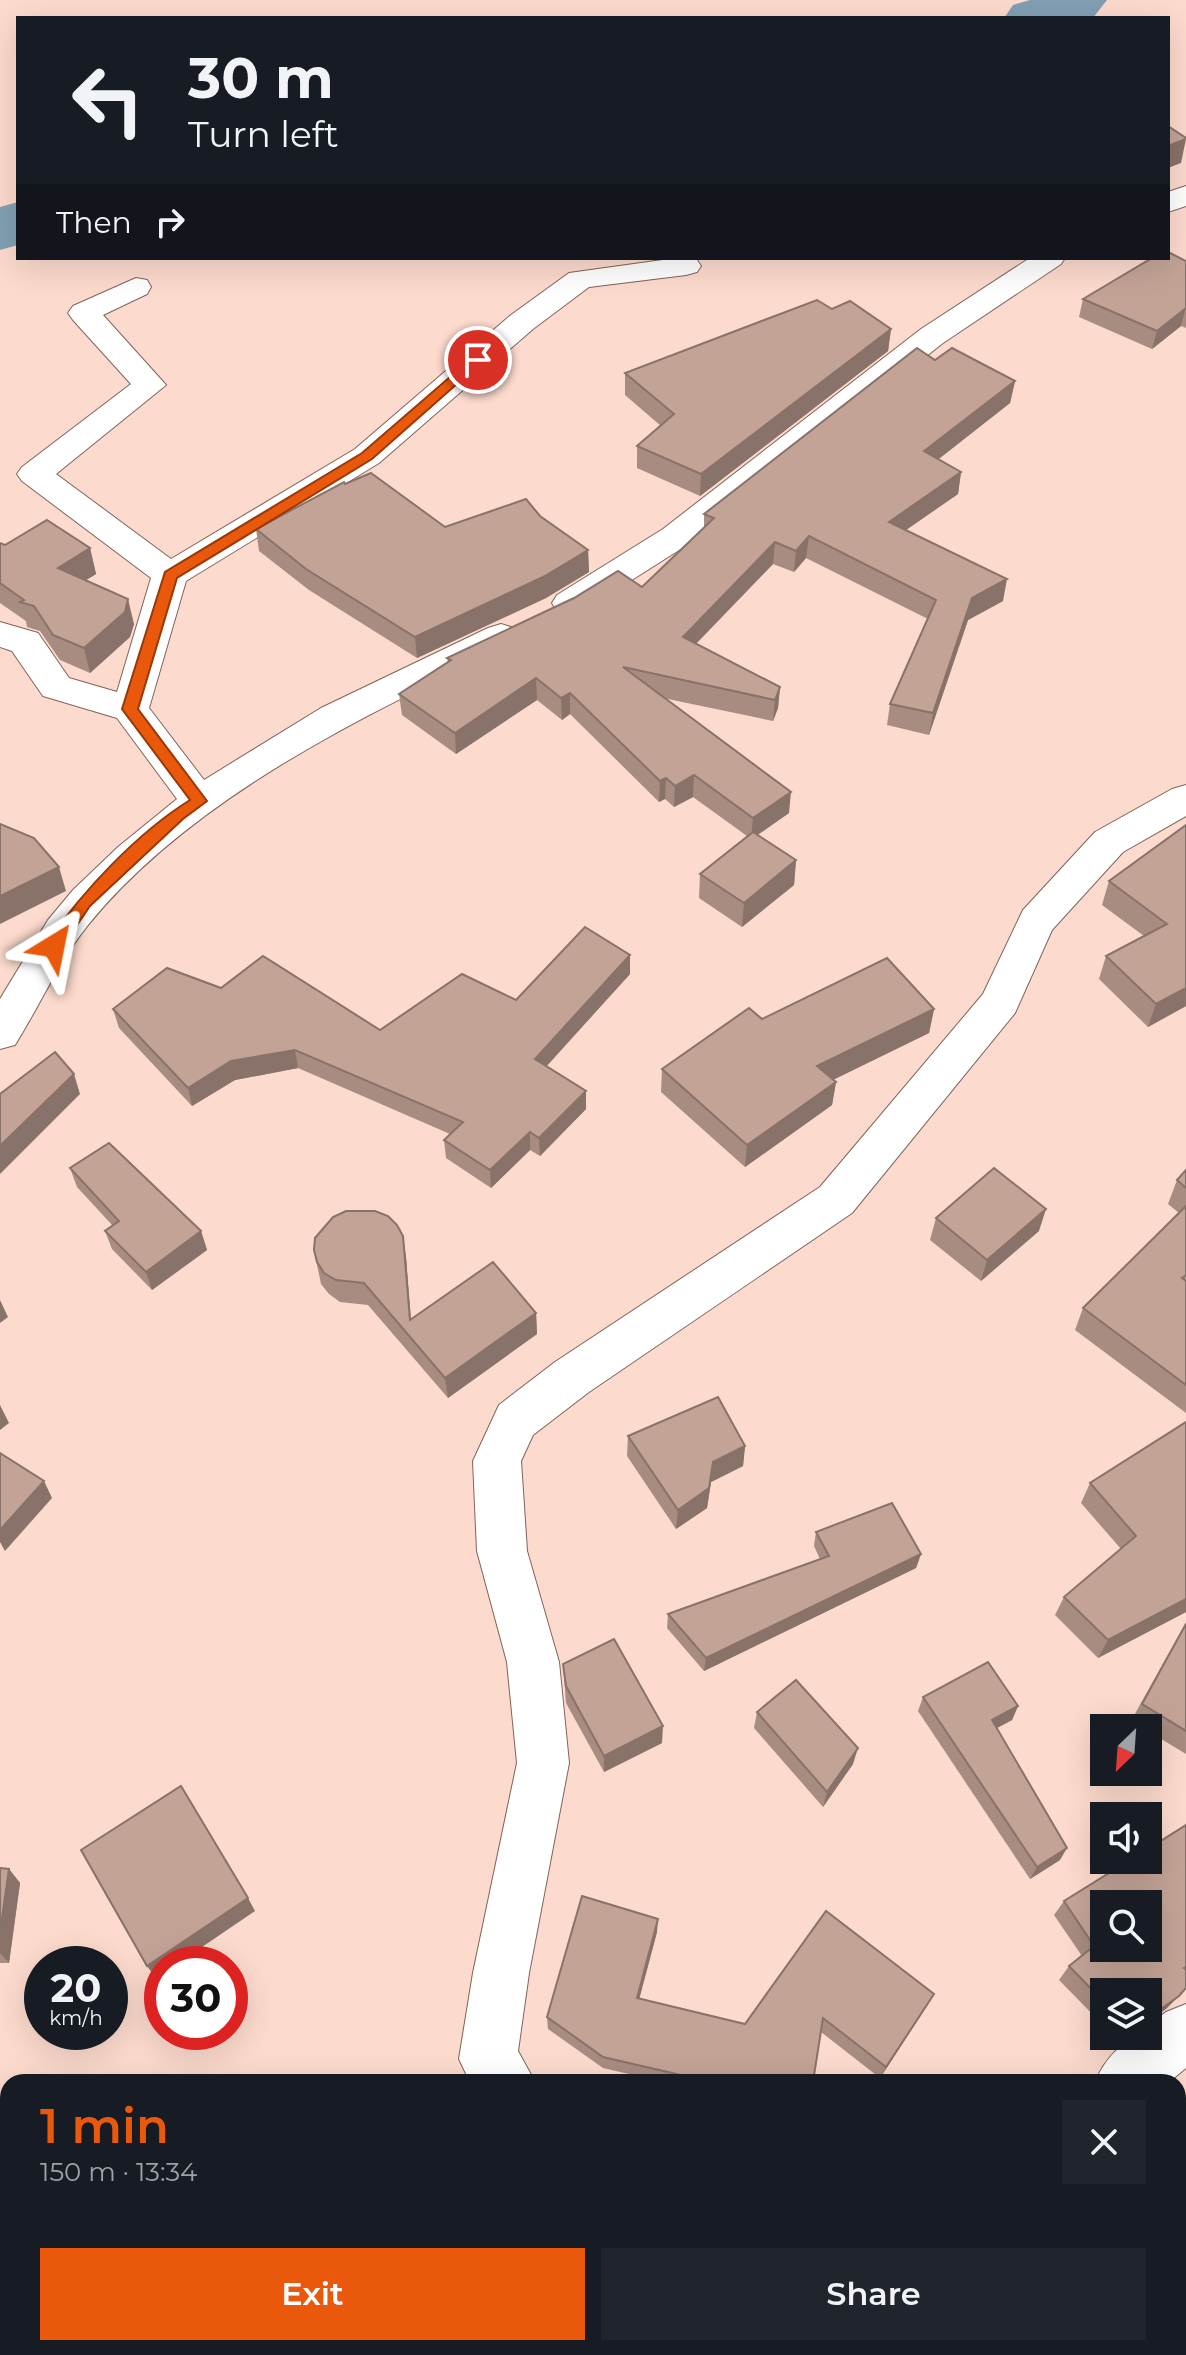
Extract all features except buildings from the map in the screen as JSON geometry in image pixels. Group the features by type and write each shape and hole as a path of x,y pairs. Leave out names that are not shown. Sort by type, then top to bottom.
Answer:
{"street":[{"path":"0,1033 38,968 85,901 177,815 333,716 540,618 675,537 932,336 1047,260"},
{"path":"130,709 170,575 367,456 522,322 580,279 686,266"},
{"path":"136,287 84,313 150,385 34,474 170,575"},
{"path":"0,634 25,642 56,687 130,709 199,801"},
{"path":"500,2074 488,2059 501,1973 543,1763 533,1662 502,1551 497,1461 516,1420 572,1377 836,1200 1000,1002 1037,921 1109,842 1186,799"},
{"path":"1134,2074 1186,2032"}],"waterway":[{"path":"1040,16 1074,5 1078,0"},
{"path":"0,230 16,223"}],"route":[{"path":"54,946 85,901 177,815 199,801 130,709 170,575 367,456 478,360"}]}
